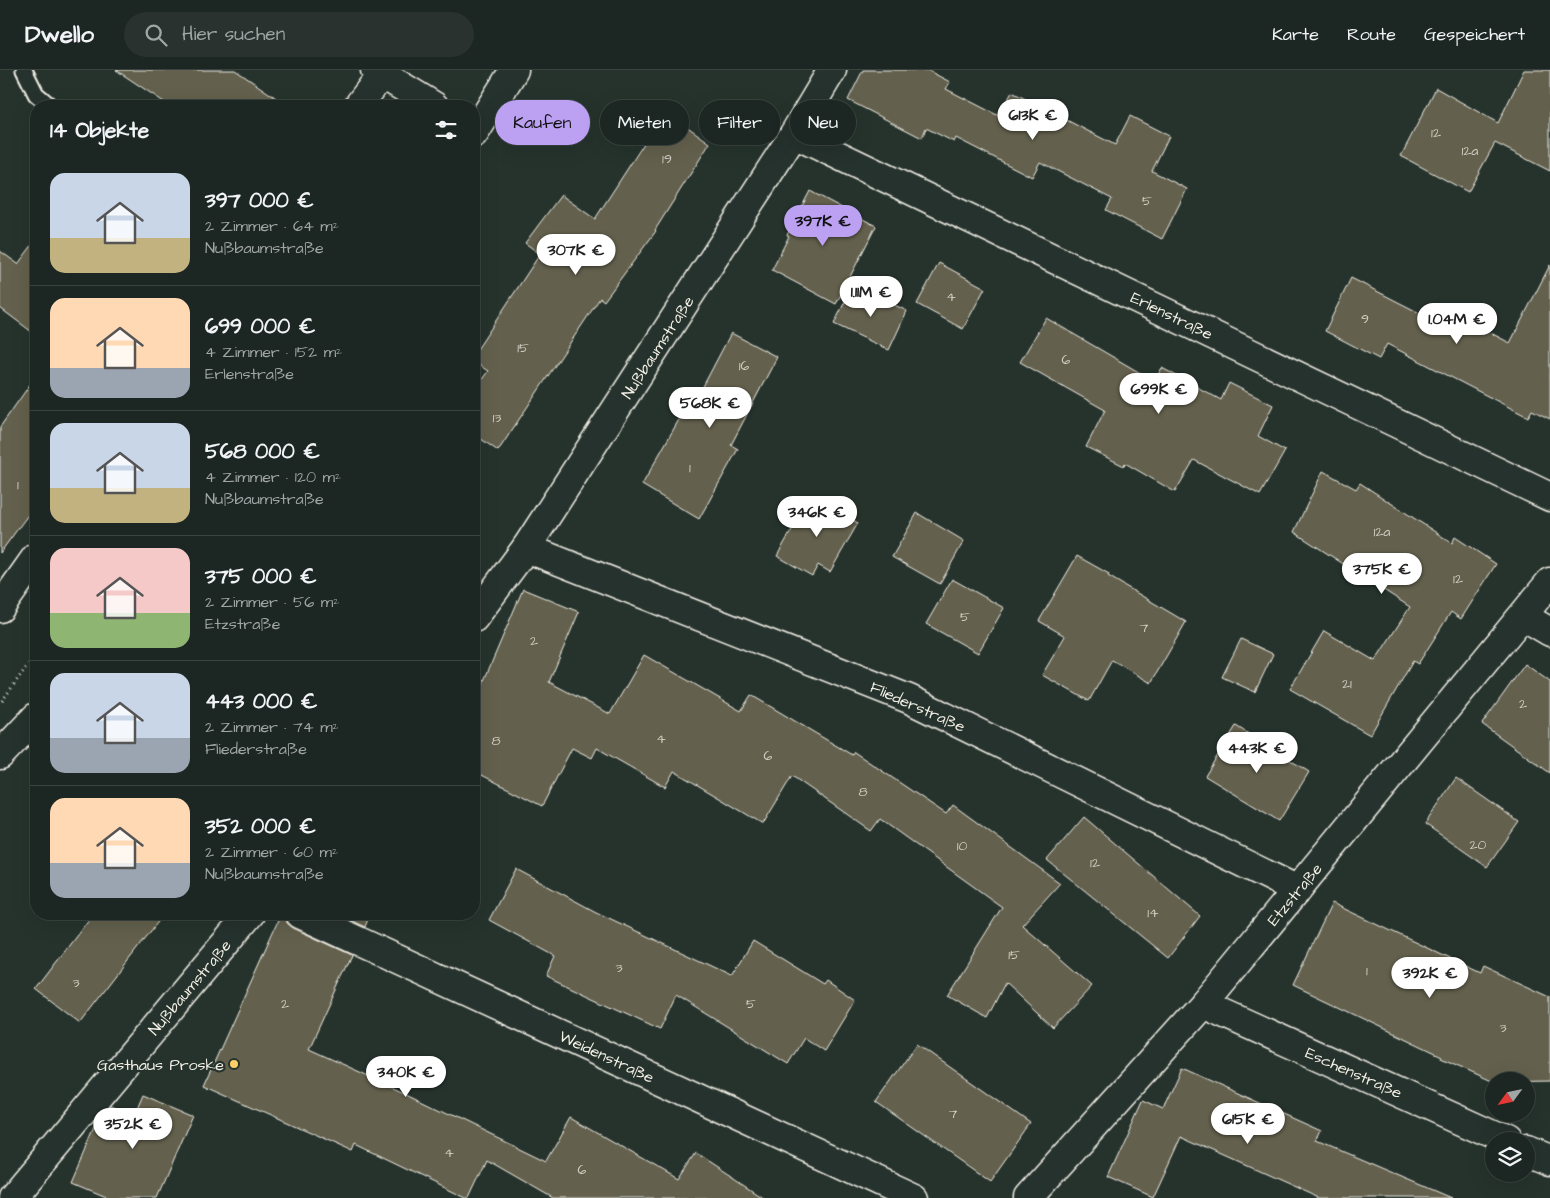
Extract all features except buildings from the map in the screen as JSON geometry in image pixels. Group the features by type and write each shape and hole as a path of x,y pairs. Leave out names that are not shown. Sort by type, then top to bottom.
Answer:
{"street":[{"path":"480,124 514,70"},
{"name":"Nußbaumstraße","path":"814,100 832,70"},
{"path":"362,100 378,72 424,100"},
{"name":"Nußbaumstraße","path":"480,610 526,548 790,140"},
{"name":"Erlenstraße","path":"817,145 1550,497"},
{"name":"Fliederstraße","path":"526,548 909,699 1298,890"},
{"path":"0,608 30,566"},
{"name":"Etzstraße","path":"1028,1198 1203,1004 1550,582"},
{"path":"1523,616 1550,632"},
{"path":"0,755 30,723"},
{"name":"Nußbaumstraße","path":"12,1198 245,920"},
{"name":"Weidenstraße","path":"313,920 914,1198"},
{"name":"Eschenstraße","path":"1203,1004 1486,1132"},
{"path":"1535,1155 1550,1161"}],"lane":[{"path":"24,70 36,94 43,100"}],"path":[{"path":"0,703 30,662"}],"place":[{"name":"Gasthaus Proske","path":"234,1064"}]}
